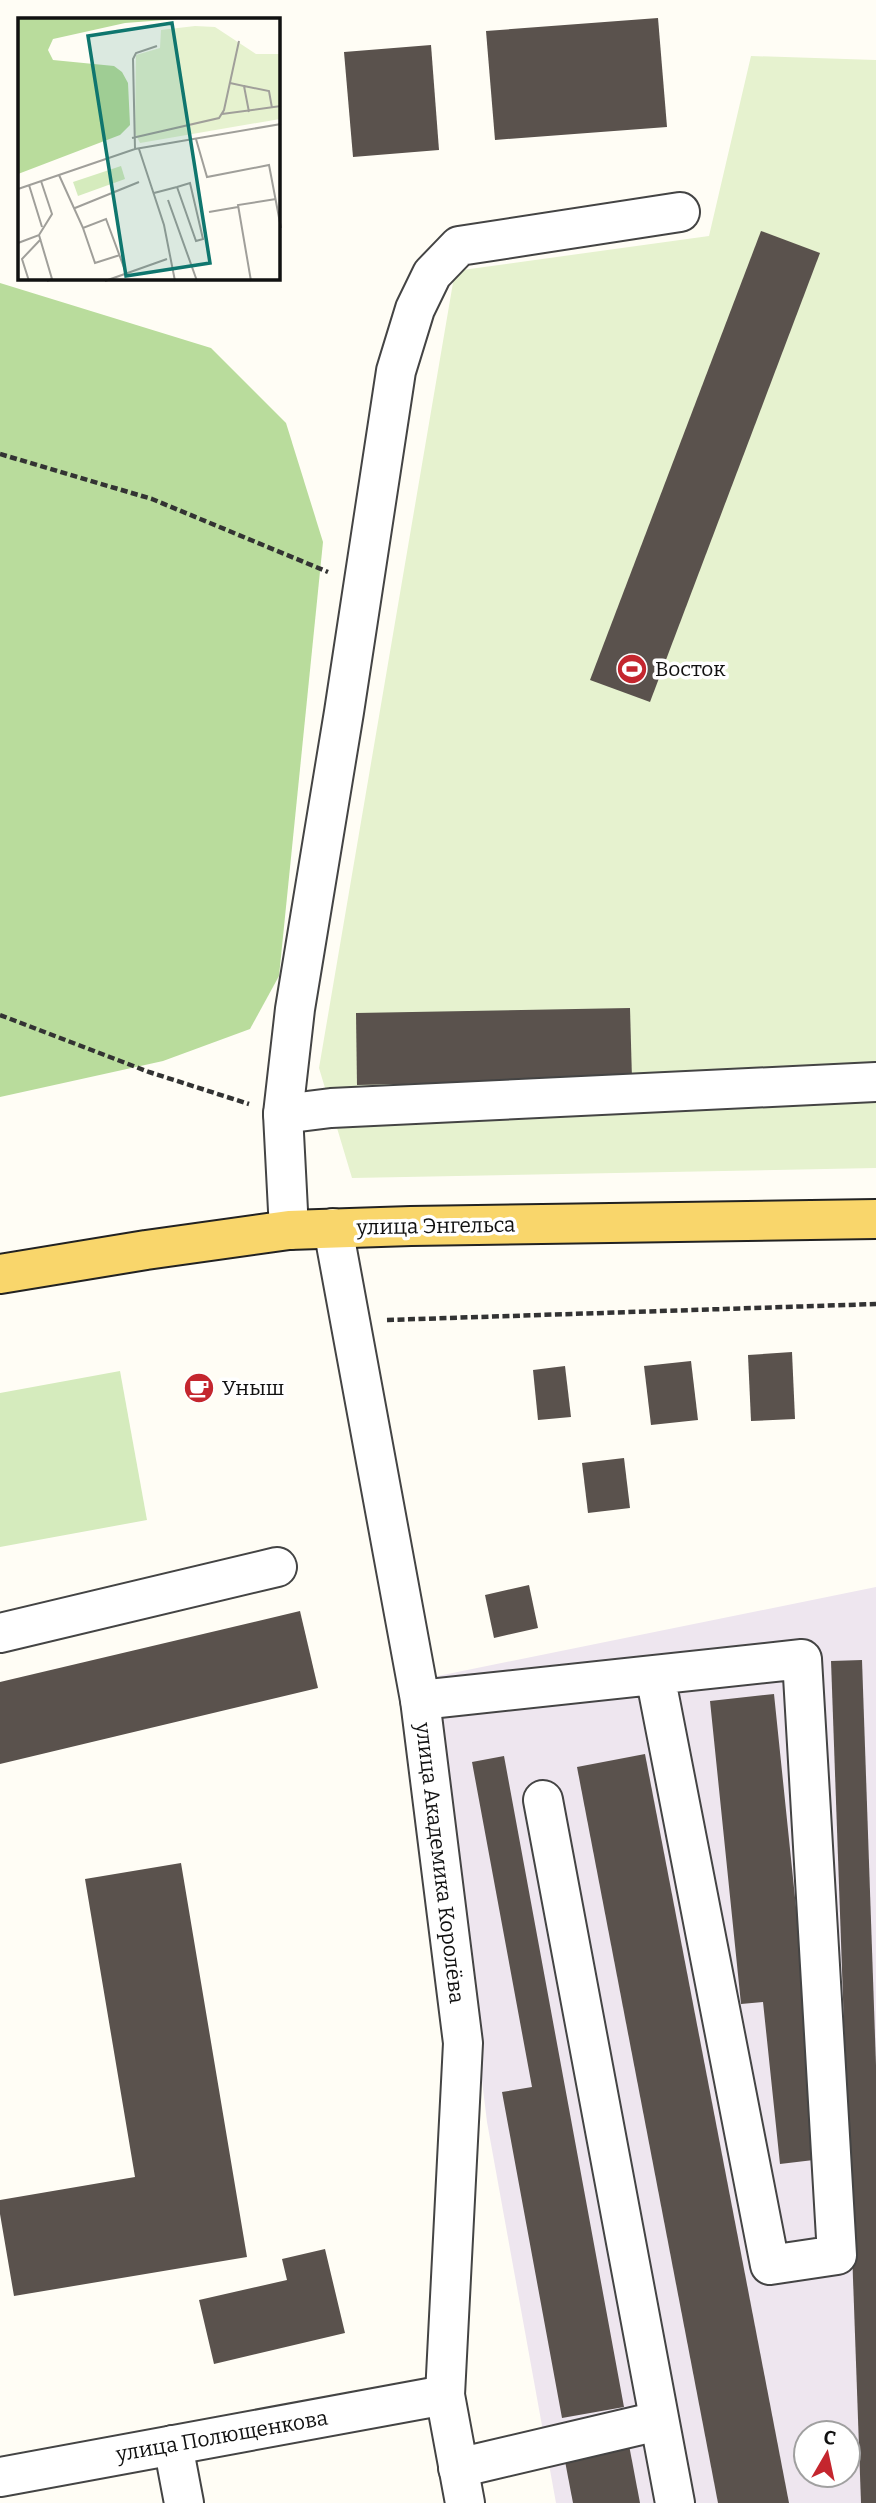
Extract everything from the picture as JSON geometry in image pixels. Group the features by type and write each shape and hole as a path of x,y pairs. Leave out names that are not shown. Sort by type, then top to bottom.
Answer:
{"main road":[{"name":"улица Энгельса","path":"0,1274 289,1230 876,1219"}],"street":[{"path":"289,1230 283,1114 295,1009 396,371 415,309 432,274 459,246 680,212"},
{"path":"283,1114 331,1108 876,1082"},
{"name":"улица Академика Королёва","path":"333,1228 420,1700 463,2043 445,2395 461,2486"},
{"path":"0,1633 277,1567"},
{"path":"420,1700 802,1659 837,2255 770,2265 656,1675"},
{"path":"544,1800 675,2503"},
{"name":"улица Полющенкова","path":"2,2467 173,2445 445,2395"},
{"path":"461,2486 658,2421"},
{"path":"173,2445 184,2503"}],"path":[{"path":"0,454 152,499 362,585"},
{"path":"0,1015 149,1072 283,1114"},
{"path":"351,1321 876,1304"}],"shaded area":[{"path":"876,1587 876,2503 556,2503 487,2122 433,1677"}],"green space":[{"name":"Восток","path":"751,56 876,60 876,1168 352,1178 319,1068 455,271 709,236"},
{"path":"0,283 211,348 286,423 323,542 279,976 250,1029 163,1061 0,1097"},
{"path":"120,1371 147,1520 0,1547 0,1393"}],"building":[{"path":"658,18 667,127 495,140 486,31"},
{"path":"431,45 439,150 353,157 344,52"},
{"path":"761,231 820,253 650,702 590,680"},
{"path":"630,1008 632,1079 357,1085 356,1013"},
{"path":"792,1352 795,1419 751,1421 748,1355"},
{"path":"691,1361 698,1420 651,1425 644,1366"},
{"path":"565,1366 571,1417 538,1420 533,1370"},
{"path":"624,1458 630,1508 588,1513 582,1463"},
{"path":"529,1585 538,1628 494,1638 485,1595"},
{"path":"300,1611 318,1688 0,1764 0,1682"},
{"path":"862,1660 876,2065 876,2503 861,2503 862,2419 858,2419 831,1661"},
{"path":"774,1694 822,2159 780,2164 763,2002 741,2004 710,1701"},
{"path":"645,1754 789,2503 718,2503 577,1767"},
{"path":"504,1756 624,2407 562,2418 502,2092 532,2087 472,1762"},
{"path":"181,1863 247,2257 14,2296 0,2200 135,2177 85,1879"},
{"path":"325,2249 345,2333 214,2364 199,2300 287,2280 282,2259"},
{"path":"629,2445 640,2503 573,2503 564,2456"}],"place":[{"name":"Восток","path":"632,669"},
{"name":"Уныш","path":"199,1388"}]}
